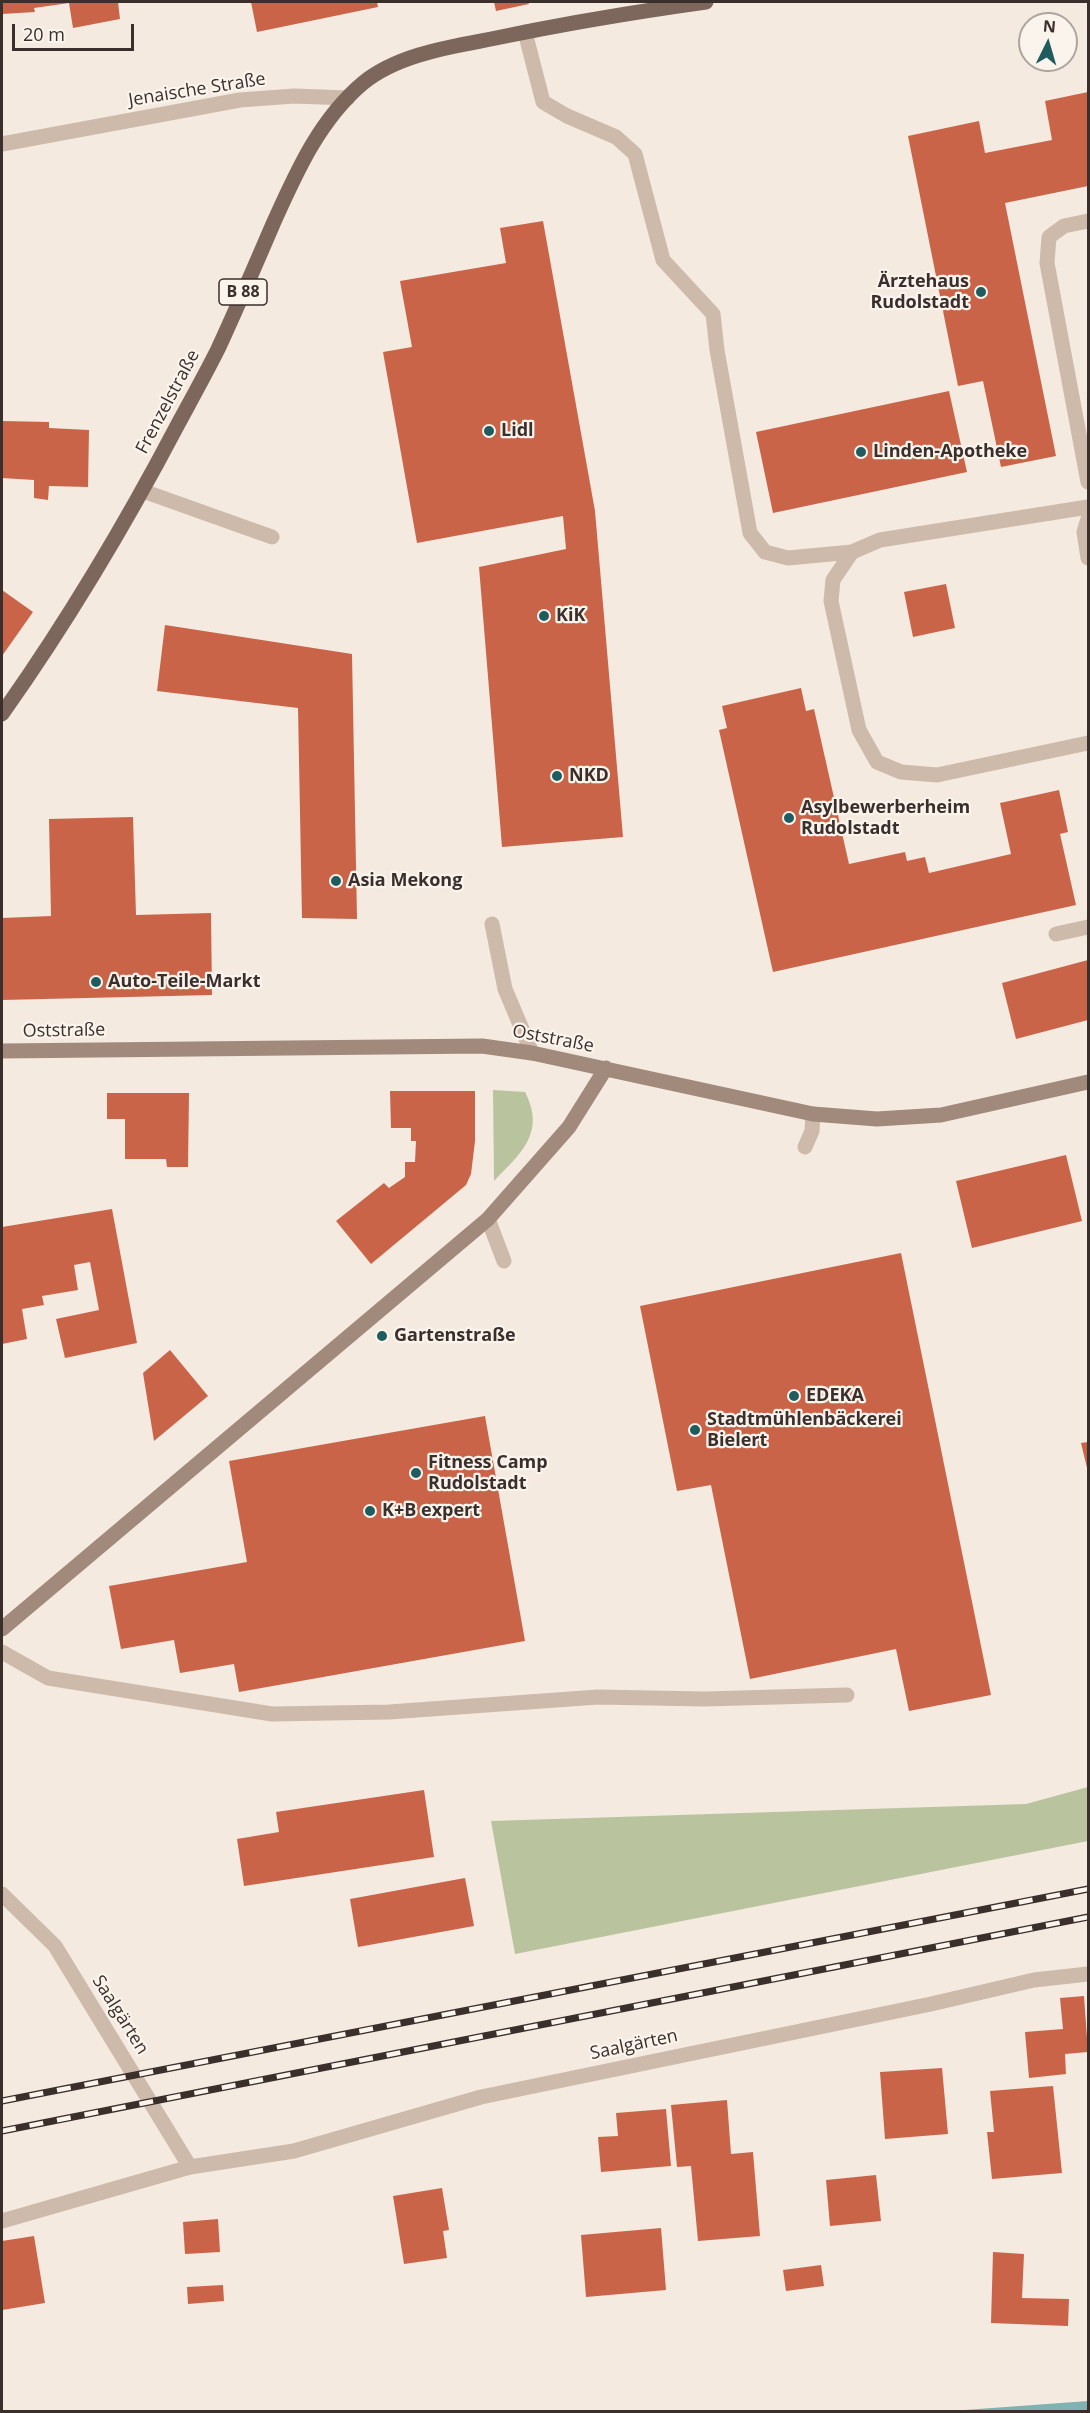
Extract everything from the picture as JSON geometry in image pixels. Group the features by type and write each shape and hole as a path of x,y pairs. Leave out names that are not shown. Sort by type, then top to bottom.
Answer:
{"main road":[{"name":"B 88","path":"348,98 364,83 384,70 407,60 455,46 578,21 706,2"},
{"name":"Frenzelstraße","path":"2,714 49,647 143,491 217,350 304,157 325,124 348,98"},
{"name":"Oststraße","path":"2,1051 482,1046 532,1053 606,1068 813,1114 877,1119 940,1114 1089,1082"},
{"path":"2,1629 488,1219 569,1127 606,1068"}],"street":[{"path":"525,32 543,102 567,116 616,137 635,154 663,260 714,314 717,350 750,533 765,552 788,558 852,552 880,540 1089,507"},
{"name":"Jenaische Straße","path":"2,144 240,100 294,96 348,98"},
{"path":"1089,220 1064,226 1049,237 1047,263 1089,482"},
{"path":"143,491 272,537"},
{"path":"1089,519 1084,532 1089,558"},
{"path":"852,552 833,580 831,601 860,730 877,762 901,772 937,775 1089,743"},
{"path":"492,924 505,989 532,1053"},
{"path":"1056,934 1089,927"},
{"path":"806,1147 812,1131 813,1114"},
{"path":"488,1219 504,1261"},
{"path":"2,1652 8,1658 48,1678 273,1714 389,1712 598,1697 705,1699 847,1695"},
{"name":"Saalgärten","path":"2,1894 55,1946 190,2167"},
{"name":"Saalgärten","path":"2,2221 190,2167 294,2151 481,2097 931,2004 1034,1980 1089,1974"}],"green space":[{"path":"493,1090 525,1092 533,1119 528,1141 494,1181"},
{"path":"1088,1787 1088,1841 515,1954 491,1821 1026,1804"}],"water":[{"path":"1088,2401 1088,2411 951,2411"}],"building":[{"path":"2,2 118,2 120,19 73,28 69,3 34,8 35,12 2,14"},
{"path":"251,2 377,2 378,7 257,32"},
{"path":"494,2 528,2 529,4 496,11"},
{"name":"Ärztehaus Rudolstadt","path":"1088,92 1088,186 1005,203 1056,456 1001,467 983,381 958,386 908,136 979,121 985,153 1052,140 1045,101"},
{"path":"543,221 595,511 623,837 502,847 479,567 566,549 563,516 417,543 383,352 412,347 400,281 506,263 500,228"},
{"path":"949,391 967,472 773,513 756,432"},
{"path":"2,421 49,422 49,428 89,430 88,487 49,486 48,500 34,498 34,480 2,478"},
{"path":"946,584 955,628 913,637 904,592"},
{"path":"2,590 33,612 2,656"},
{"path":"165,625 352,654 357,919 302,918 298,708 157,691"},
{"name":"Asylbewerberheim Rudolstadt","path":"801,688 806,711 814,709 849,864 905,852 907,861 925,857 929,873 1011,854 1000,803 1059,790 1068,832 1060,834 1076,905 773,972 719,730 727,728 722,706"},
{"path":"133,817 136,915 211,913 212,995 2,1000 2,918 51,916 49,819"},
{"path":"1088,960 1088,1020 1016,1039 1002,983"},
{"path":"390,1091 475,1091 475,1141 471,1174 466,1185 371,1264 336,1221 384,1183 389,1188 405,1177 405,1162 415,1162 416,1141 411,1141 411,1128 391,1128"},
{"path":"107,1093 189,1093 188,1167 167,1167 166,1159 125,1159 125,1119 107,1119"},
{"path":"1066,1155 1082,1221 972,1248 956,1181"},
{"path":"112,1209 137,1343 65,1358 56,1319 99,1310 90,1262 74,1265 78,1290 42,1296 44,1305 22,1309 27,1339 2,1344 2,1227"},
{"name":"EDEKA","path":"901,1253 991,1695 909,1711 896,1649 750,1679 711,1485 677,1491 640,1306"},
{"path":"170,1350 208,1396 154,1441 143,1373"},
{"name":"K+B expert","path":"485,1416 525,1641 239,1692 234,1664 180,1673 174,1640 121,1649 109,1586 247,1562 229,1461"},
{"path":"1088,1442 1088,1472 1081,1443"},
{"path":"424,1790 434,1857 244,1886 237,1839 279,1832 276,1812"},
{"path":"465,1878 474,1926 358,1947 350,1899"},
{"path":"1084,1996 1088,2052 1065,2054 1066,2074 1029,2078 1025,2032 1063,2029 1060,1998"},
{"path":"942,2068 948,2134 885,2139 880,2072"},
{"path":"1053,2086 1062,2173 992,2179 987,2132 994,2132 990,2091"},
{"path":"727,2100 731,2154 753,2152 760,2236 698,2241 691,2166 677,2167 671,2105"},
{"path":"666,2109 671,2166 601,2172 598,2137 618,2136 616,2113"},
{"path":"876,2175 881,2221 830,2226 826,2180"},
{"path":"442,2188 449,2230 443,2231 447,2258 404,2264 393,2196"},
{"path":"218,2219 220,2252 185,2254 183,2222"},
{"path":"661,2228 666,2290 586,2297 581,2235"},
{"path":"34,2236 45,2303 2,2310 2,2241"},
{"path":"993,2252 1024,2254 1022,2298 1069,2299 1068,2326 991,2323"},
{"path":"821,2265 824,2286 786,2291 783,2270"},
{"path":"223,2285 224,2301 188,2304 187,2287"}],"railway":[{"path":"2,2101 1088,1889"},
{"path":"2,2131 1088,1917"}],"place":[{"name":"Ärztehaus Rudolstadt","path":"981,292"},
{"name":"Lidl","path":"489,431"},
{"name":"Linden-Apotheke","path":"861,452"},
{"name":"KiK","path":"544,616"},
{"name":"NKD","path":"557,776"},
{"name":"Asylbewerberheim Rudolstadt","path":"789,818"},
{"name":"Asia Mekong","path":"336,881"},
{"name":"Auto-Teile-Markt","path":"96,982"},
{"name":"Gartenstraße","path":"382,1336"},
{"name":"EDEKA","path":"794,1396"},
{"name":"Stadtmühlenbäckerei Bielert","path":"695,1430"},
{"name":"Fitness Camp Rudolstadt","path":"416,1473"},
{"name":"K+B expert","path":"370,1511"}]}
